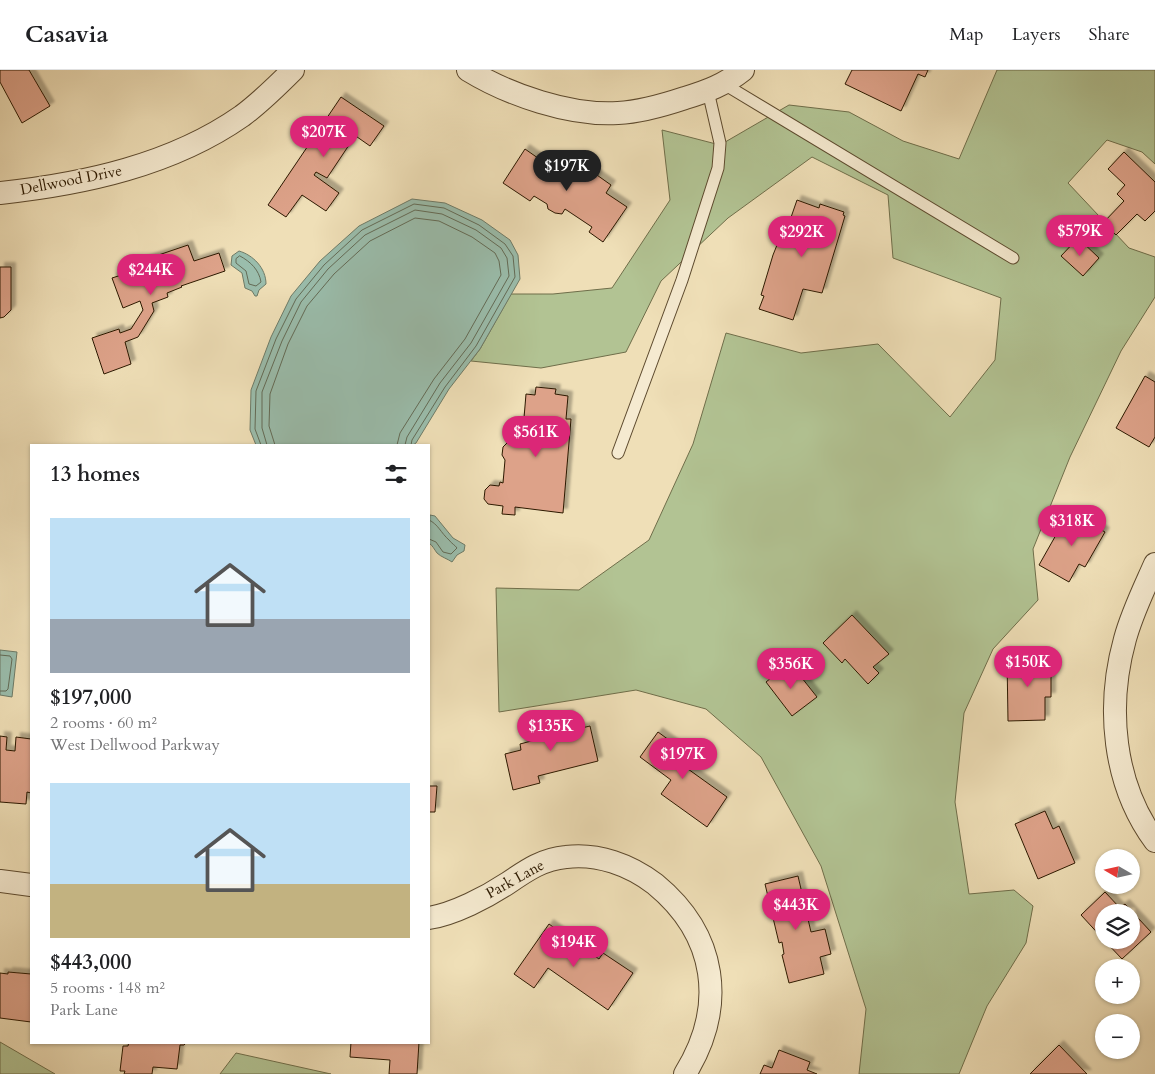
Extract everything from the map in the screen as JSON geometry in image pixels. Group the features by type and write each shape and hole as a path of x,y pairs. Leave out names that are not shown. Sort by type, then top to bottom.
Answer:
{"street":[{"name":"Dellwood Drive","path":"0,193 42,188 106,176 162,157 198,142 241,117 266,97 293,70"},
{"path":"468,70 479,77 524,96 572,110 604,114 668,104 716,88 743,70"},
{"path":"1155,564 1135,609 1124,640 1118,672 1115,705 1116,738 1121,770 1132,801 1155,842"},
{"name":"Park Lane","path":"430,918 464,906 508,883 535,865 567,856 583,856 607,860 630,868 644,876 670,897 691,922 699,936 709,968 710,1000 704,1032 692,1063 685,1074"},
{"path":"0,881 30,885"}],"lane":[{"path":"716,88 1013,258"},
{"path":"618,453 682,280 718,168 720,143 716,88"}],"shaded area":[{"path":"997,70 1155,70 1155,164 1142,152 1107,140 1068,183 1129,248 1155,257 1155,297 1121,351 1070,457 1033,549 1038,600 993,649 964,713 955,802 969,894 1014,890 1033,906 1026,943 987,1006 959,1074 859,1074 866,1009 821,866 761,757 706,709 636,690 499,712 496,588 579,590 649,540 693,444 726,333 801,353 878,344 950,417 995,360 1001,298 893,258 888,195 812,157 728,218 661,281 626,352 541,368 471,361 480,349 511,294 553,294 612,288 670,200 662,130 720,145 789,105 849,112 903,141 959,159"},
{"path":"0,1042 55,1074 0,1074"},
{"path":"236,1053 331,1074 220,1074"}],"water":[{"path":"412,199 445,203 482,220 510,240 518,255 520,279 480,349 449,389 414,444 256,444 250,430 251,390 271,337 291,296 320,261 359,226"},
{"path":"239,251 254,259 264,273 266,284 259,290 257,296 245,288 242,273 231,265 232,256"},
{"path":"430,515 435,516 453,538 465,545 464,551 457,555 452,562 437,553 430,544"},
{"path":"0,650 17,652 12,697 0,695"}],"building":[{"path":"0,70 29,70 50,106 22,123 0,82"},
{"path":"852,70 928,70 925,77 918,74 901,111 845,84"},
{"path":"341,97 384,126 370,146 350,132 344,142 349,145 327,178 316,172 314,175 339,193 326,211 302,195 286,217 268,205"},
{"path":"525,149 545,163 549,156 581,178 587,168 611,185 606,193 627,207 603,242 589,232 592,227 565,209 562,214 555,213 548,209 547,204 534,196 530,201 503,183"},
{"path":"1124,152 1155,182 1155,211 1145,221 1137,214 1116,235 1103,223 1124,201 1117,194 1125,185 1108,169"},
{"path":"797,200 819,208 820,204 844,212 843,215 845,216 822,293 803,289 793,320 759,309 764,296 761,295 773,255 779,240 781,241 785,227 790,228 788,226"},
{"path":"1078,238 1099,258 1083,276 1061,256"},
{"path":"188,245 194,261 219,253 225,271 181,286 167,293 168,297 152,303 154,311 138,337 125,342 131,364 104,374 92,338 119,329 120,333 131,329 143,310 140,301 123,308 112,278 137,270 135,263"},
{"path":"0,267 11,267 11,310 4,317 0,318"},
{"path":"1145,376 1155,382 1155,437 1149,447 1116,428"},
{"path":"536,387 556,389 555,394 568,396 566,419 571,419 563,513 515,507 515,515 502,514 503,506 488,504 484,499 485,490 490,485 499,486 500,482 503,483 505,460 502,455 503,447 508,442 517,443 520,417 524,418 526,394 535,395"},
{"path":"1069,512 1105,532 1085,567 1079,564 1069,582 1039,565"},
{"path":"852,615 889,654 873,667 879,673 868,684 845,659 842,663 823,643"},
{"path":"1007,658 1051,658 1051,697 1045,697 1045,720 1008,721"},
{"path":"790,663 817,697 792,716 766,682"},
{"path":"569,714 573,730 590,726 598,761 538,776 540,783 513,790 505,754 521,750 520,744 539,739 536,727 550,724 549,719"},
{"path":"658,732 695,759 688,769 727,797 707,827 661,794 671,780 640,757"},
{"path":"0,736 7,737 6,750 15,751 16,737 30,739 30,793 27,792 26,804 0,802"},
{"path":"430,786 437,786 435,812 430,812"},
{"path":"1045,811 1053,829 1059,826 1075,863 1038,879 1015,824"},
{"path":"798,876 811,932 825,929 831,954 820,957 824,974 789,983 782,955 784,954 782,942 779,943 765,884"},
{"path":"1103,894 1107,894 1116,904 1095,904 1095,930 1081,915"},
{"path":"1140,920 1151,932 1140,942"},
{"path":"549,924 567,937 564,941 577,950 580,946 599,959 603,953 633,973 608,1010 548,968 534,988 514,974"},
{"path":"1113,949 1133,949 1122,959"},
{"path":"8,972 30,974 30,1022 0,1018 0,973 8,974"},
{"path":"128,1044 185,1044 180,1045 177,1069 153,1067 152,1074 124,1074 125,1071 120,1071 123,1046 128,1046"},
{"path":"351,1044 419,1044 417,1074 389,1074 390,1060 350,1057"},
{"path":"1059,1045 1087,1074 1030,1074"},
{"path":"779,1050 810,1062 807,1070 817,1074 760,1074 764,1065 772,1068"}]}
